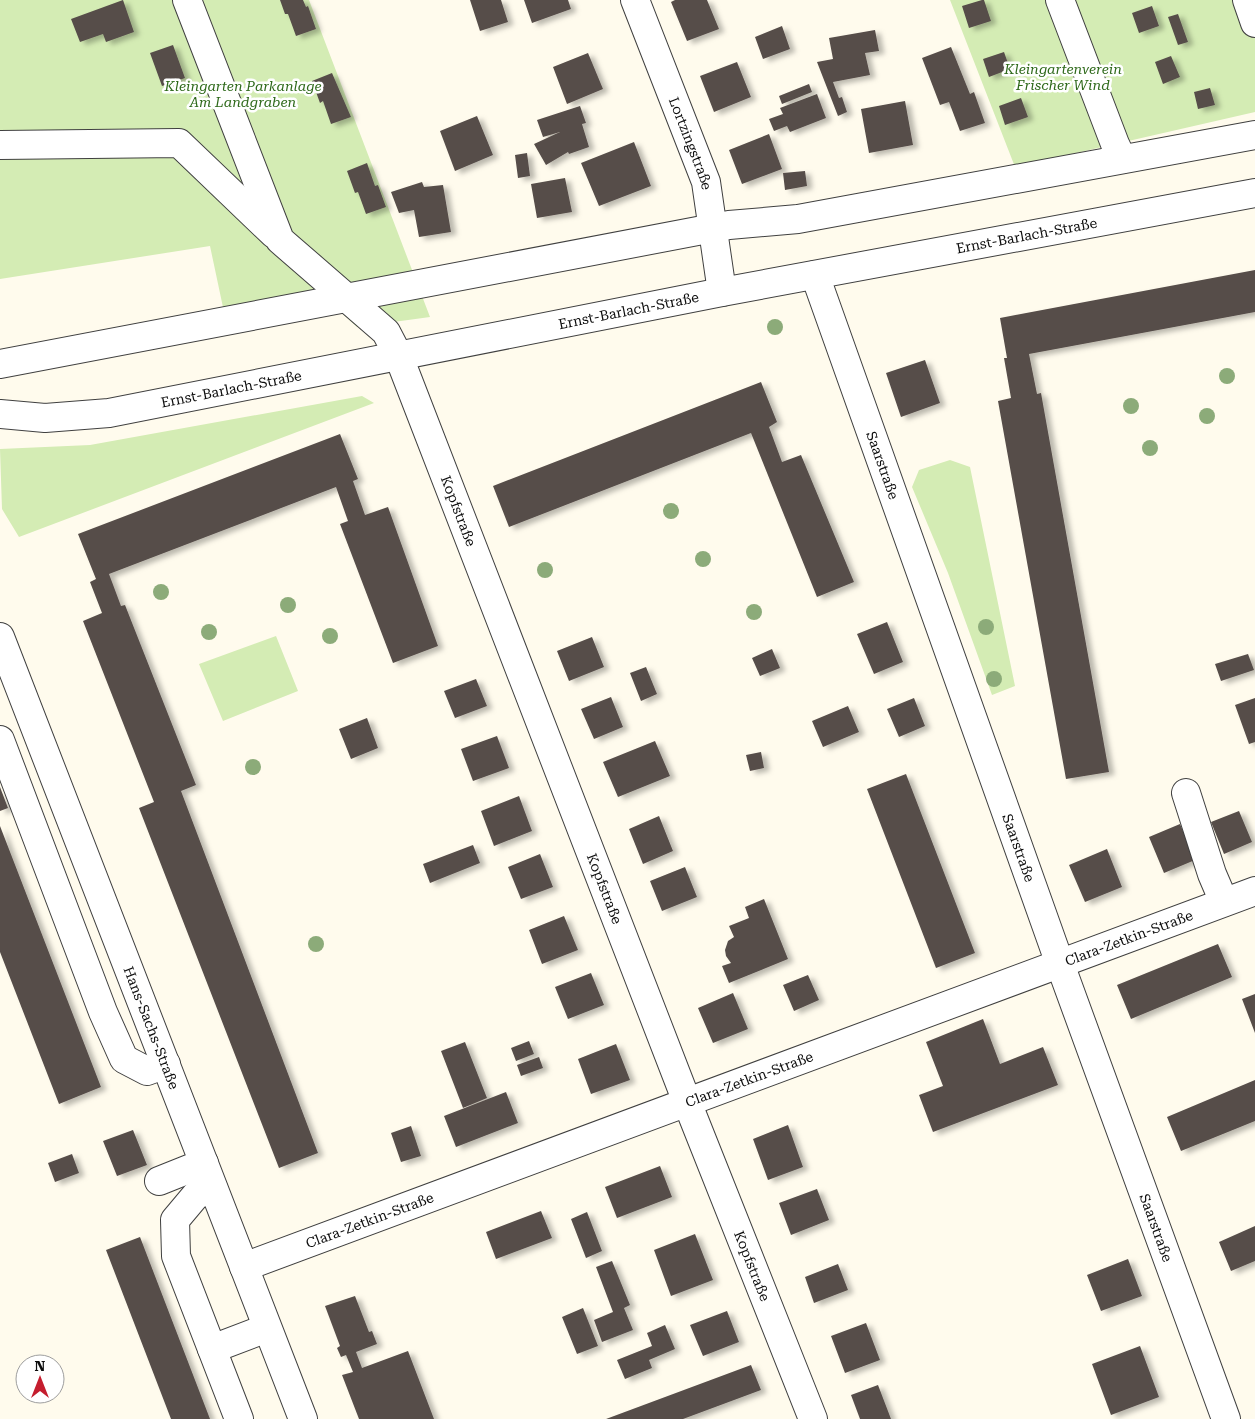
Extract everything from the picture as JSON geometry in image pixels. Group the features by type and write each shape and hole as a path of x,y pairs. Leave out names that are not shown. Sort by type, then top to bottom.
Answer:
{"street":[{"path":"187,0 280,240"},
{"name":"Lortzingstraße","path":"635,0 706,182 722,292"},
{"path":"1060,0 1118,152"},
{"path":"1247,0 1255,23"},
{"path":"0,364 729,225 798,219 1118,152 1255,135"},
{"name":"Kopfstraße","path":"0,144 179,143 280,240 386,332 399,357 687,1102 813,1419"},
{"name":"Ernst-Barlach-Straße","path":"0,414 45,418 109,414 722,292 1255,192"},
{"name":"Saarstraße","path":"815,275 1060,964 1226,1419"},
{"name":"Hans-Sachs-Straße","path":"0,637 303,1419"},
{"path":"0,740 103,1012 124,1059 147,1071 166,1064"},
{"path":"1186,793 1212,874 1224,902"},
{"name":"Clara-Zetkin-Straße","path":"244,1267 1255,891"},
{"path":"159,1181 204,1163"},
{"path":"213,1188 196,1195 175,1220 176,1256 238,1419"},
{"path":"212,1349 267,1328"}],"green space":[{"name":"Kleingarten Parkanlage Am Landgraben","path":"0,0 309,0 430,317 357,327 321,294 224,312 210,246 0,279"},
{"name":"Kleingartenverein Frischer Wind","path":"950,0 1255,0 1255,112 1015,167"},
{"path":"362,396 374,403 19,537 2,509 0,449 90,445"},
{"path":"950,460 970,467 1015,686 992,695 948,573 912,487 919,470"},
{"path":"276,636 298,691 223,721 199,664"}],"building":[{"path":"123,0 134,32 106,42 103,34 80,42 71,19"},
{"path":"280,0 303,0 306,7 308,6 316,29 296,36 288,14 285,14"},
{"path":"470,0 501,0 508,22 480,31"},
{"path":"524,0 568,0 571,9 532,23"},
{"path":"675,0 707,0 719,29 687,41 671,2"},
{"path":"984,0 991,21 969,28 962,6"},
{"path":"1152,6 1159,26 1139,33 1132,13"},
{"path":"1178,14 1188,42 1178,45 1168,17"},
{"path":"782,26 790,49 763,59 755,37"},
{"path":"875,30 879,51 865,53 870,75 833,82 839,98 842,97 847,112 838,116 817,62 833,59 829,38"},
{"path":"173,45 185,78 162,86 150,53"},
{"path":"951,47 970,94 974,92 985,123 960,131 949,102 940,105 922,58"},
{"path":"1004,52 1010,69 989,77 983,59"},
{"path":"588,53 603,89 567,104 553,67"},
{"path":"1171,56 1180,77 1163,84 1155,62"},
{"path":"737,62 751,97 714,112 700,76"},
{"path":"332,73 351,117 331,124 323,101 320,103 312,81"},
{"path":"809,84 812,92 782,104 779,96"},
{"path":"1210,88 1215,105 1198,109 1194,92"},
{"path":"817,94 826,118 790,132 787,126 774,131 769,119 783,114 780,108"},
{"path":"1021,98 1028,117 1005,125 999,106"},
{"path":"905,101 913,145 869,153 861,109"},
{"path":"580,106 586,123 582,124 589,147 569,154 568,152 546,165 534,144 560,132 543,137 537,120"},
{"path":"477,116 493,155 455,171 440,131"},
{"path":"769,134 782,169 742,184 729,150"},
{"path":"634,142 651,186 599,206 581,163"},
{"path":"527,153 530,176 518,178 515,155"},
{"path":"367,163 375,186 378,185 386,207 366,214 358,192 355,193 347,171"},
{"path":"805,171 807,186 785,190 783,173"},
{"path":"565,178 572,212 537,218 531,184"},
{"path":"422,182 424,187 443,185 451,232 419,237 414,210 399,213 391,192"},
{"path":"1255,270 1255,312 1029,354 1037,394 1041,393 1109,772 1066,779 998,401 1011,398 1000,318"},
{"path":"925,360 940,403 901,417 886,373"},
{"path":"761,382 777,422 769,427 782,462 801,455 854,582 817,597 751,433 509,527 493,486"},
{"path":"340,434 358,479 353,481 365,515 388,507 438,646 393,663 340,524 348,521 336,487 109,574 121,606 125,605 196,785 181,791 318,1153 279,1168 139,808 154,802 83,621 102,613 90,582 96,579 78,534"},
{"path":"887,622 903,662 874,674 857,634"},
{"path":"592,637 604,667 569,681 557,651"},
{"path":"772,649 780,668 760,676 752,658"},
{"path":"1248,654 1254,670 1221,681 1215,664"},
{"path":"646,667 657,694 641,701 630,673"},
{"path":"476,679 487,706 455,718 444,691"},
{"path":"611,697 623,727 594,739 581,709"},
{"path":"914,698 925,726 899,737 887,709"},
{"path":"1255,698 1255,742 1249,744 1235,705"},
{"path":"848,706 859,732 823,747 812,721"},
{"path":"367,718 378,748 351,759 339,729"},
{"path":"497,736 509,768 473,781 461,749"},
{"path":"655,741 670,776 618,797 603,762"},
{"path":"761,752 764,768 750,771 746,755"},
{"path":"906,774 975,953 936,968 867,789"},
{"path":"0,787 8,808 0,811"},
{"path":"519,796 532,831 494,846 481,811"},
{"path":"1239,811 1252,842 1224,854 1211,822"},
{"path":"659,816 673,851 643,864 629,829"},
{"path":"1180,824 1195,860 1164,873 1149,837"},
{"path":"0,826 101,1087 59,1104 0,952"},
{"path":"473,845 480,863 430,883 423,864"},
{"path":"1107,849 1122,887 1085,902 1069,865"},
{"path":"540,854 553,887 521,899 508,867"},
{"path":"685,867 697,897 662,911 650,881"},
{"path":"764,899 788,959 729,983 722,966 731,963 726,956 725,950 728,941 734,937 729,926 749,918 745,907"},
{"path":"564,916 578,950 542,964 529,930"},
{"path":"1218,944 1232,977 1131,1019 1117,985"},
{"path":"591,973 604,1005 568,1019 555,987"},
{"path":"808,975 819,1000 794,1011 783,985"},
{"path":"733,993 748,1029 713,1043 698,1008"},
{"path":"1255,994 1255,1033 1242,999"},
{"path":"983,1019 1000,1064 1043,1047 1058,1085 933,1132 919,1095 943,1086 926,1042"},
{"path":"529,1041 534,1054 516,1061 511,1048"},
{"path":"465,1042 487,1098 463,1108 441,1051"},
{"path":"616,1044 630,1080 591,1094 578,1059"},
{"path":"539,1057 543,1068 521,1076 517,1065"},
{"path":"1255,1080 1255,1121 1181,1151 1167,1117"},
{"path":"506,1092 518,1123 456,1147 444,1116"},
{"path":"788,1125 803,1167 768,1180 753,1139"},
{"path":"411,1126 421,1156 401,1162 391,1133"},
{"path":"133,1130 147,1165 117,1176 103,1141"},
{"path":"72,1154 79,1173 55,1182 48,1163"},
{"path":"660,1166 672,1197 617,1218 605,1187"},
{"path":"817,1189 829,1220 791,1235 779,1203"},
{"path":"541,1211 552,1238 496,1259 486,1232"},
{"path":"587,1212 602,1251 586,1258 571,1219"},
{"path":"1255,1226 1255,1261 1231,1271 1219,1242"},
{"path":"695,1234 713,1280 671,1296 654,1250"},
{"path":"140,1237 210,1419 171,1419 106,1250"},
{"path":"1128,1259 1142,1296 1101,1311 1087,1275"},
{"path":"612,1261 630,1305 624,1308 633,1330 602,1342 594,1320 613,1312 596,1267"},
{"path":"838,1264 848,1290 814,1303 805,1277"},
{"path":"355,1296 369,1332 372,1331 377,1344 356,1352 362,1368 408,1351 434,1419 359,1419 342,1375 353,1372 346,1355 341,1357 337,1348 340,1346 325,1306"},
{"path":"583,1308 598,1346 577,1354 562,1317"},
{"path":"727,1311 739,1342 703,1356 690,1325"},
{"path":"866,1323 880,1360 845,1373 831,1336"},
{"path":"665,1325 675,1349 649,1360 652,1368 625,1379 617,1360 652,1346 647,1333"},
{"path":"1140,1346 1159,1397 1111,1415 1092,1364"},
{"path":"751,1365 761,1390 683,1419 606,1419"},
{"path":"878,1385 891,1419 860,1419 851,1395"}]}
